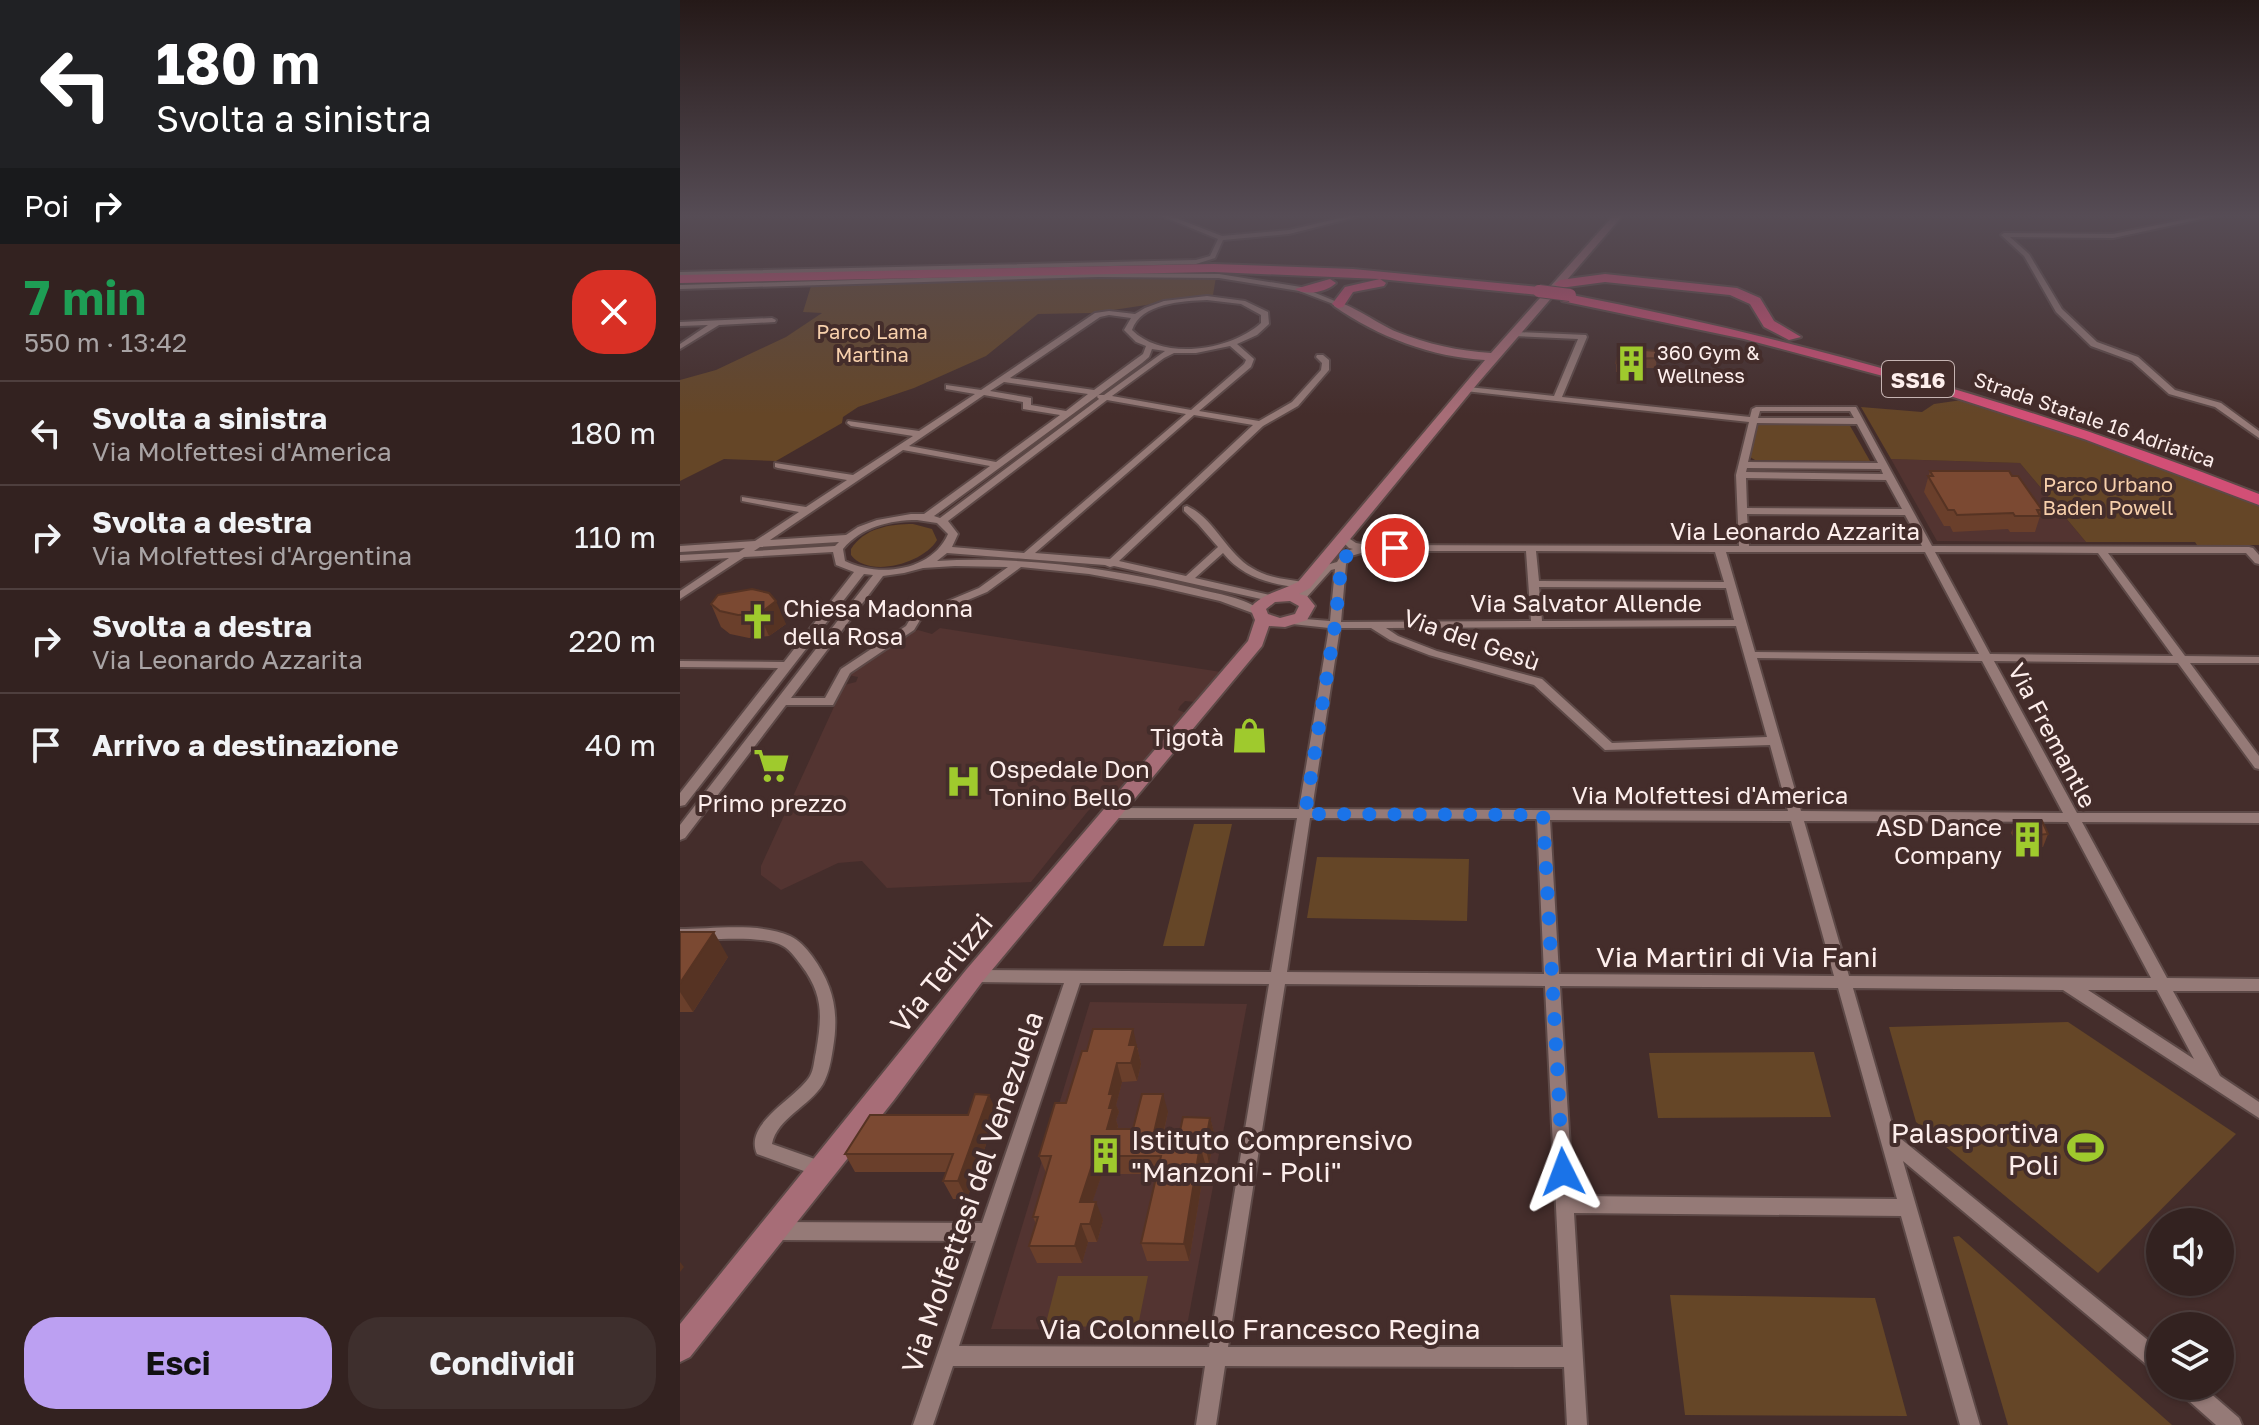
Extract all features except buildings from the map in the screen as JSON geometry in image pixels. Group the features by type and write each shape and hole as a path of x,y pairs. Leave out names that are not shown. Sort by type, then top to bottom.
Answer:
{"highway":[{"path":"1327,282 1338,304"},
{"name":"Strada Statale 16 Adriatica","path":"1399,282 1537,292 1568,284 1702,324 1877,367 2074,429 2259,500"},
{"name":"Strada Statale 16 Adriatica","path":"1435,282 1537,292"},
{"path":"1568,284 1578,282"},
{"path":"1568,284 1578,282"},
{"path":"1639,282 1747,295 1747,313"},
{"path":"1301,289 1323,287 1330,283"},
{"path":"1338,304 1344,292 1371,284 1464,286"},
{"name":"Strada Statale 16 Adriatica","path":"1568,284 1633,306 1860,358 2057,418 2259,493"},
{"path":"1633,306 1708,318 1747,313 1763,316 1779,331 1860,358"}],"main road":[{"name":"Via Terlizzi","path":"680,1347 974,976 1112,813 1259,624 1289,622 1344,538 1494,357 1570,282"},
{"path":"1338,304 1377,327 1422,342 1494,357"},
{"path":"1463,352 1507,344"},
{"path":"1463,352 1475,361 1481,373"},
{"path":"1259,624 1261,605 1276,597 1304,597"}],"street":[{"path":"1219,298 1222,291 1220,282"},
{"path":"1254,282 1301,289 1338,304"},
{"path":"2042,282 2059,310 2094,344 2135,359 2172,392 2218,405 2259,435"},
{"path":"680,596 1102,313 1135,316 1171,302 1219,298 1253,305 1267,319 1261,330 1232,344 1174,350 1150,346 1130,335 1128,326 1135,316"},
{"path":"680,324 772,320"},
{"path":"681,350 717,323"},
{"path":"1516,334 1583,337 1557,398"},
{"path":"1029,553 1248,365 1250,359 1232,344"},
{"path":"942,521 1027,457 1146,355 1150,346"},
{"path":"927,517 1068,414 1174,350"},
{"path":"1101,572 1260,424 1295,404 1325,370 1326,362 1320,357"},
{"path":"1004,378 1260,424"},
{"path":"949,387 1028,400 1026,407 1068,414"},
{"path":"1468,389 1751,420 1856,415"},
{"path":"1744,550 1741,470 1756,409 1856,415"},
{"name":"Via Fremantle","path":"1856,415 2214,1081"},
{"path":"851,423 919,434"},
{"path":"899,447 999,465"},
{"path":"1013,454 1027,457"},
{"path":"778,465 853,478"},
{"path":"1741,470 1886,471"},
{"path":"745,499 805,510"},
{"path":"1187,509 1206,524 1223,548 1249,573 1304,597 1335,625"},
{"path":"1742,511 1908,512"},
{"path":"946,550 953,534 942,521 927,517 875,523 847,538 838,549 840,563 860,572 879,574 922,565 1019,564 1101,572 1221,598 1259,624"},
{"path":"680,549 847,538"},
{"name":"Via Leonardo Azzarita","path":"1344,538 1353,546 1367,548 2249,550 2259,561"},
{"path":"680,586 728,555 755,544"},
{"path":"1189,578 1223,548"},
{"path":"1206,1425 1335,625 1341,564 1347,554 1367,548"},
{"path":"680,558 838,549"},
{"path":"1531,549 1537,624"},
{"path":"922,565 946,550 1029,553 1112,562 1189,578 1229,591 1276,597"},
{"path":"1720,550 1970,1425"},
{"path":"2101,550 2259,765"},
{"path":"751,711 829,702 845,671 910,628 916,618 983,590 1019,564"},
{"path":"1304,597 1327,568 1341,564"},
{"path":"680,802 860,572"},
{"path":"680,835 879,574"},
{"path":"1534,584 1730,585"},
{"name":"Via Salvator Allende","path":"1289,622 1335,625 1741,623"},
{"name":"Via del Gesù","path":"1374,625 1394,638 1433,653 1538,682 1609,747 1775,741"},
{"path":"1750,655 2259,660"},
{"path":"680,664 786,665"},
{"path":"694,784 718,785"},
{"name":"Via Molfettesi d'America","path":"1112,813 2259,818"},
{"path":"1543,815 1577,1425"},
{"path":"680,935 779,938 796,947 817,972 828,995 831,1019 819,1076 808,1093 773,1124 763,1139 763,1148 823,1170"},
{"name":"Via Martiri di Via Fani","path":"974,976 2259,985"},
{"name":"Via Molfettesi del Venezuela","path":"923,1425 1074,977"},
{"path":"2067,984 2259,1111"},
{"path":"1888,1138 2146,1351"},
{"path":"1565,1204 1908,1208"},
{"path":"773,1231 988,1232"},
{"name":"Via Colonnello Francesco Regina","path":"946,1356 1574,1357"},
{"path":"2203,1400 2232,1425"}],"shaded area":[{"path":"1891,459 2020,463 2086,542 1937,541"},
{"name":"Ospedale Don Tonino Bello","path":"940,628 1221,672 1195,702 1185,701 1180,706 1178,710 1186,713 1102,811 1091,808 1088,811 1031,882 887,888 862,861 838,863 781,890 761,875 761,866 844,685 856,682 858,677 848,675 850,671 908,633 918,630 932,634"},
{"path":"1090,1002 1247,1004 1186,1331 991,1329"}],"green space":[{"name":"Parco Lama Martina","path":"954,282 1215,282 1213,295 1093,313 1038,314 986,356 914,388 858,407 843,417 842,423 776,461 724,459 680,481 680,380 716,370 786,337 822,313 803,312 811,286"},
{"name":"Parco Urbano Baden Powell","path":"1969,399 2037,420 2259,505 2259,545 2086,542 2020,463 1891,459 1861,407 1922,412 1934,404"},
{"path":"1765,423 1849,424 1870,461 1755,460 1750,457 1755,426"},
{"path":"913,524 932,529 937,540 909,561 883,567 870,566 851,555 856,542 870,532 887,526"},
{"path":"1194,824 1232,824 1204,946 1163,946"},
{"path":"1317,857 1469,859 1467,921 1307,918"},
{"name":"Palasportiva Poli","path":"2068,1022 2236,1134 2163,1208 2146,1208 2146,1225 2098,1273 1916,1122 1889,1027"},
{"path":"1814,1052 1831,1117 1658,1118 1649,1053"},
{"path":"1959,1236 2172,1425 2008,1425 1953,1237"},
{"path":"1058,1276 1148,1276 1138,1326 1045,1327"},
{"path":"1670,1295 1875,1298 1907,1416 1685,1415"}],"place":[{"name":"360 Gym & Wellness","path":"1631,364"},
{"name":"Chiesa Madonna della Rosa","path":"757,621"},
{"name":"Tigotà","path":"1250,736"},
{"name":"Primo prezzo","path":"772,765"},
{"name":"Ospedale Don Tonino Bello","path":"963,782"},
{"name":"ASD Dance Company","path":"2028,840"},
{"name":"Palasportiva Poli","path":"2085,1148"},
{"name":"Istituto Comprensivo \"Manzoni - Poli\"","path":"1105,1155"}],"route":[{"path":"1395,548 1367,548 1342,558 1335,625 1305,814 1543,815 1563,1172"}]}
